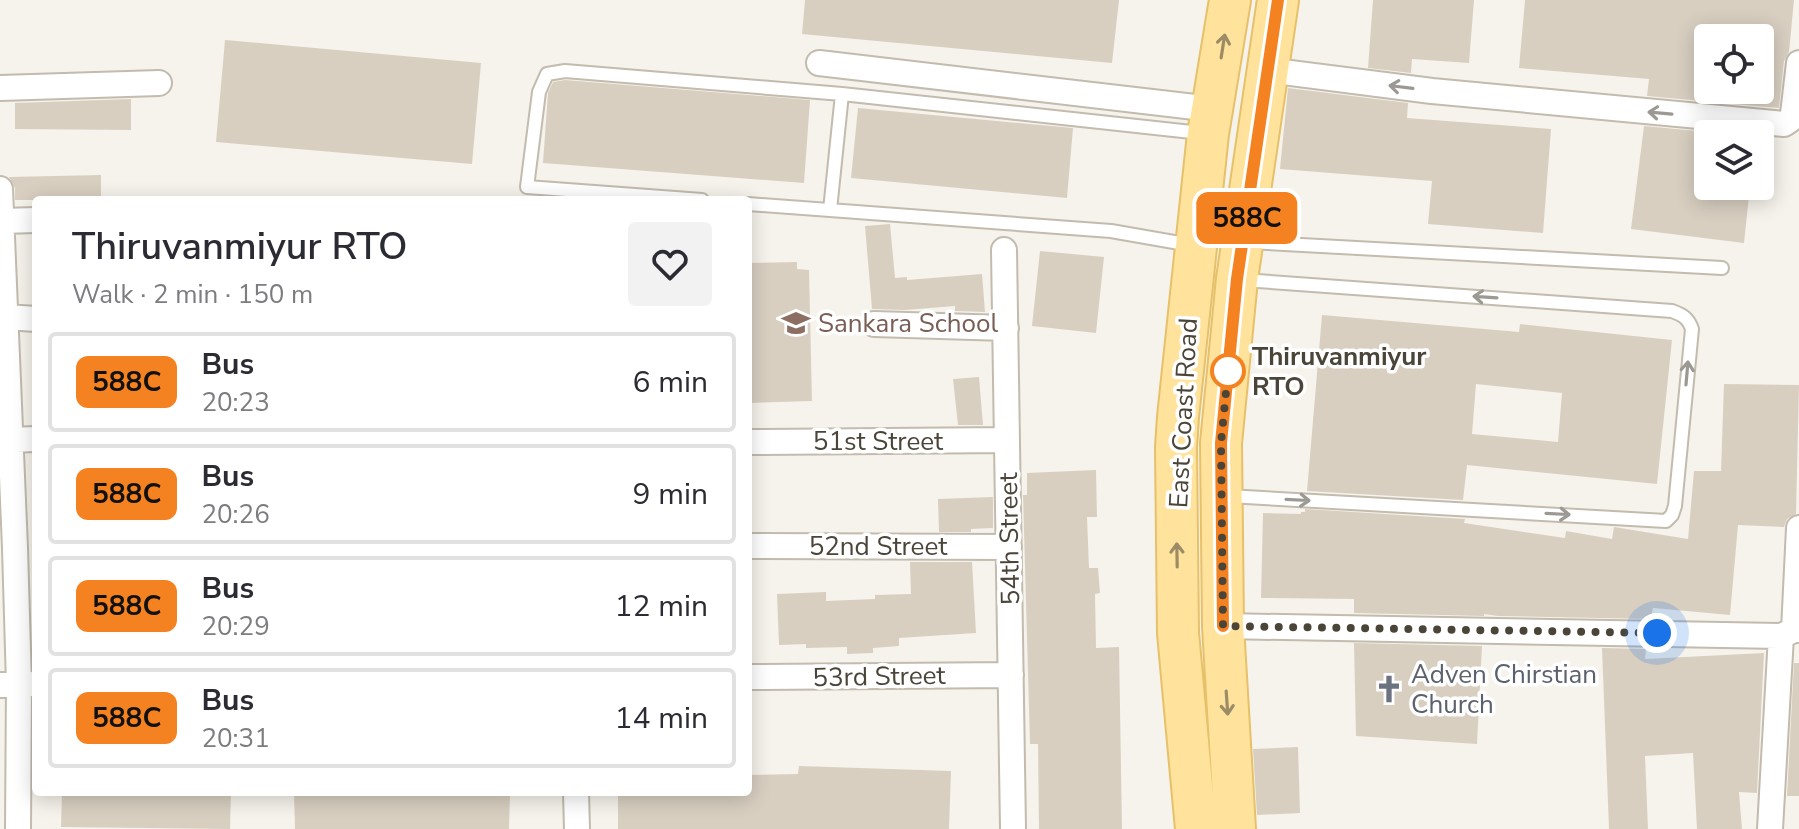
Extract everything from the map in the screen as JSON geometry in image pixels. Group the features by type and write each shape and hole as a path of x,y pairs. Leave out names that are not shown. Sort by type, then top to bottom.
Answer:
{"main road":[{"name":"East Coast Road","path":"1196,829 1178,633 1176,447 1210,122 1230,0"},
{"name":"East Coast Road","path":"1235,829 1223,626 1221,443 1241,260 1278,0"}],"street":[{"path":"819,63 1210,122"},
{"path":"1267,70 1432,91 1784,124 1793,114 1799,63"},
{"path":"0,88 159,83"},
{"path":"0,189 6,317 4,413 26,548 18,684 18,829"},
{"path":"2,221 32,220"},
{"name":"54th Street","path":"1004,250 1013,829"},
{"path":"6,317 32,319"},
{"path":"874,324 1006,328"},
{"path":"10,440 32,439"},
{"name":"51st Street","path":"752,442 1007,440"},
{"path":"1770,829 1799,528"},
{"name":"52nd Street","path":"752,546 1009,547"},
{"path":"1223,626 1791,632"},
{"name":"53rd Street","path":"752,677 1011,675"},
{"path":"576,796 577,829"}],"lane":[{"path":"648,196 527,187 539,92 547,74 565,71 1210,122"},
{"path":"830,210 842,94"},
{"path":"752,204 1111,231 1196,246"},
{"path":"1241,260 1722,268"},
{"path":"1220,495 1666,521 1675,506 1692,329 1689,320 1672,311 1241,260"}],"building":[{"path":"805,0 1119,0 1112,63 802,34"},
{"path":"1373,0 1474,0 1469,63 1412,59 1411,73 1368,68"},
{"path":"1525,0 1794,0 1779,108 1735,104 1774,104 1774,24 1694,24 1694,100 1647,96 1649,79 1519,68"},
{"path":"225,40 481,63 472,164 216,142"},
{"path":"565,80 810,100 804,183 543,163 548,93 553,82"},
{"path":"1288,88 1408,103 1407,118 1551,129 1543,233 1428,224 1432,181 1280,169"},
{"path":"131,99 131,130 15,129 15,103"},
{"path":"858,108 1073,128 1067,198 851,178"},
{"path":"1644,126 1694,131 1694,200 1749,200 1744,243 1631,229"},
{"path":"101,175 101,196 32,196 32,200 15,200 15,188 9,177"},
{"path":"890,224 895,278 907,277 907,280 982,274 985,312 955,311 955,306 872,309 865,226"},
{"path":"1040,251 1104,257 1096,333 1032,326"},
{"path":"797,262 797,269 809,270 812,401 752,403 752,263"},
{"path":"1322,315 1519,332 1520,324 1672,340 1657,484 1467,465 1463,500 1307,491","holes":["1476,384 1562,393 1558,442 1472,434"]},
{"path":"979,377 983,425 958,425 953,379"},
{"path":"1724,384 1799,385 1796,514 1787,519 1784,527 1738,525 1730,615 1653,608 1651,619 1354,613 1354,599 1261,598 1263,513 1301,514 1305,509 1465,519 1464,523 1565,538 1566,531 1612,539 1614,527 1688,539 1694,471 1721,471"},
{"path":"1096,470 1097,517 1087,517 1089,568 1098,568 1100,593 1095,594 1096,648 1119,647 1122,829 1039,829 1038,744 1030,744 1023,495 1027,495 1027,473"},
{"path":"993,497 993,528 939,532 938,499"},
{"path":"910,562 972,562 976,633 899,638 899,646 873,648 873,653 847,654 847,647 779,645 777,594 826,592 826,601 911,594"},
{"path":"1354,643 1482,646 1477,744 1356,736"},
{"path":"1602,648 1646,649 1645,659 1764,653 1757,793 1739,792 1742,829 1697,829 1693,753 1645,756 1648,829 1609,829"},
{"path":"1794,663 1799,663 1799,796 1787,796"},
{"path":"1298,747 1300,813 1257,815 1253,749"},
{"path":"799,766 951,771 949,829 618,829 618,796 752,796 752,775 798,774"},
{"path":"62,796 231,796 230,829 61,827"},
{"path":"294,796 510,796 509,829 295,829"}],"bus line":[{"name":"588C","path":"1223,626 1221,443 1237,279 1278,0"}],"place":[{"name":"Sankara School","path":"796,323"},
{"name":"Thiruvanmiyur RTO","path":"1228,371"},
{"name":"Adven Chirstian Church","path":"1389,689"}],"route":[{"path":"1228,371 1229,361 1221,443 1223,626 1657,633"}]}
